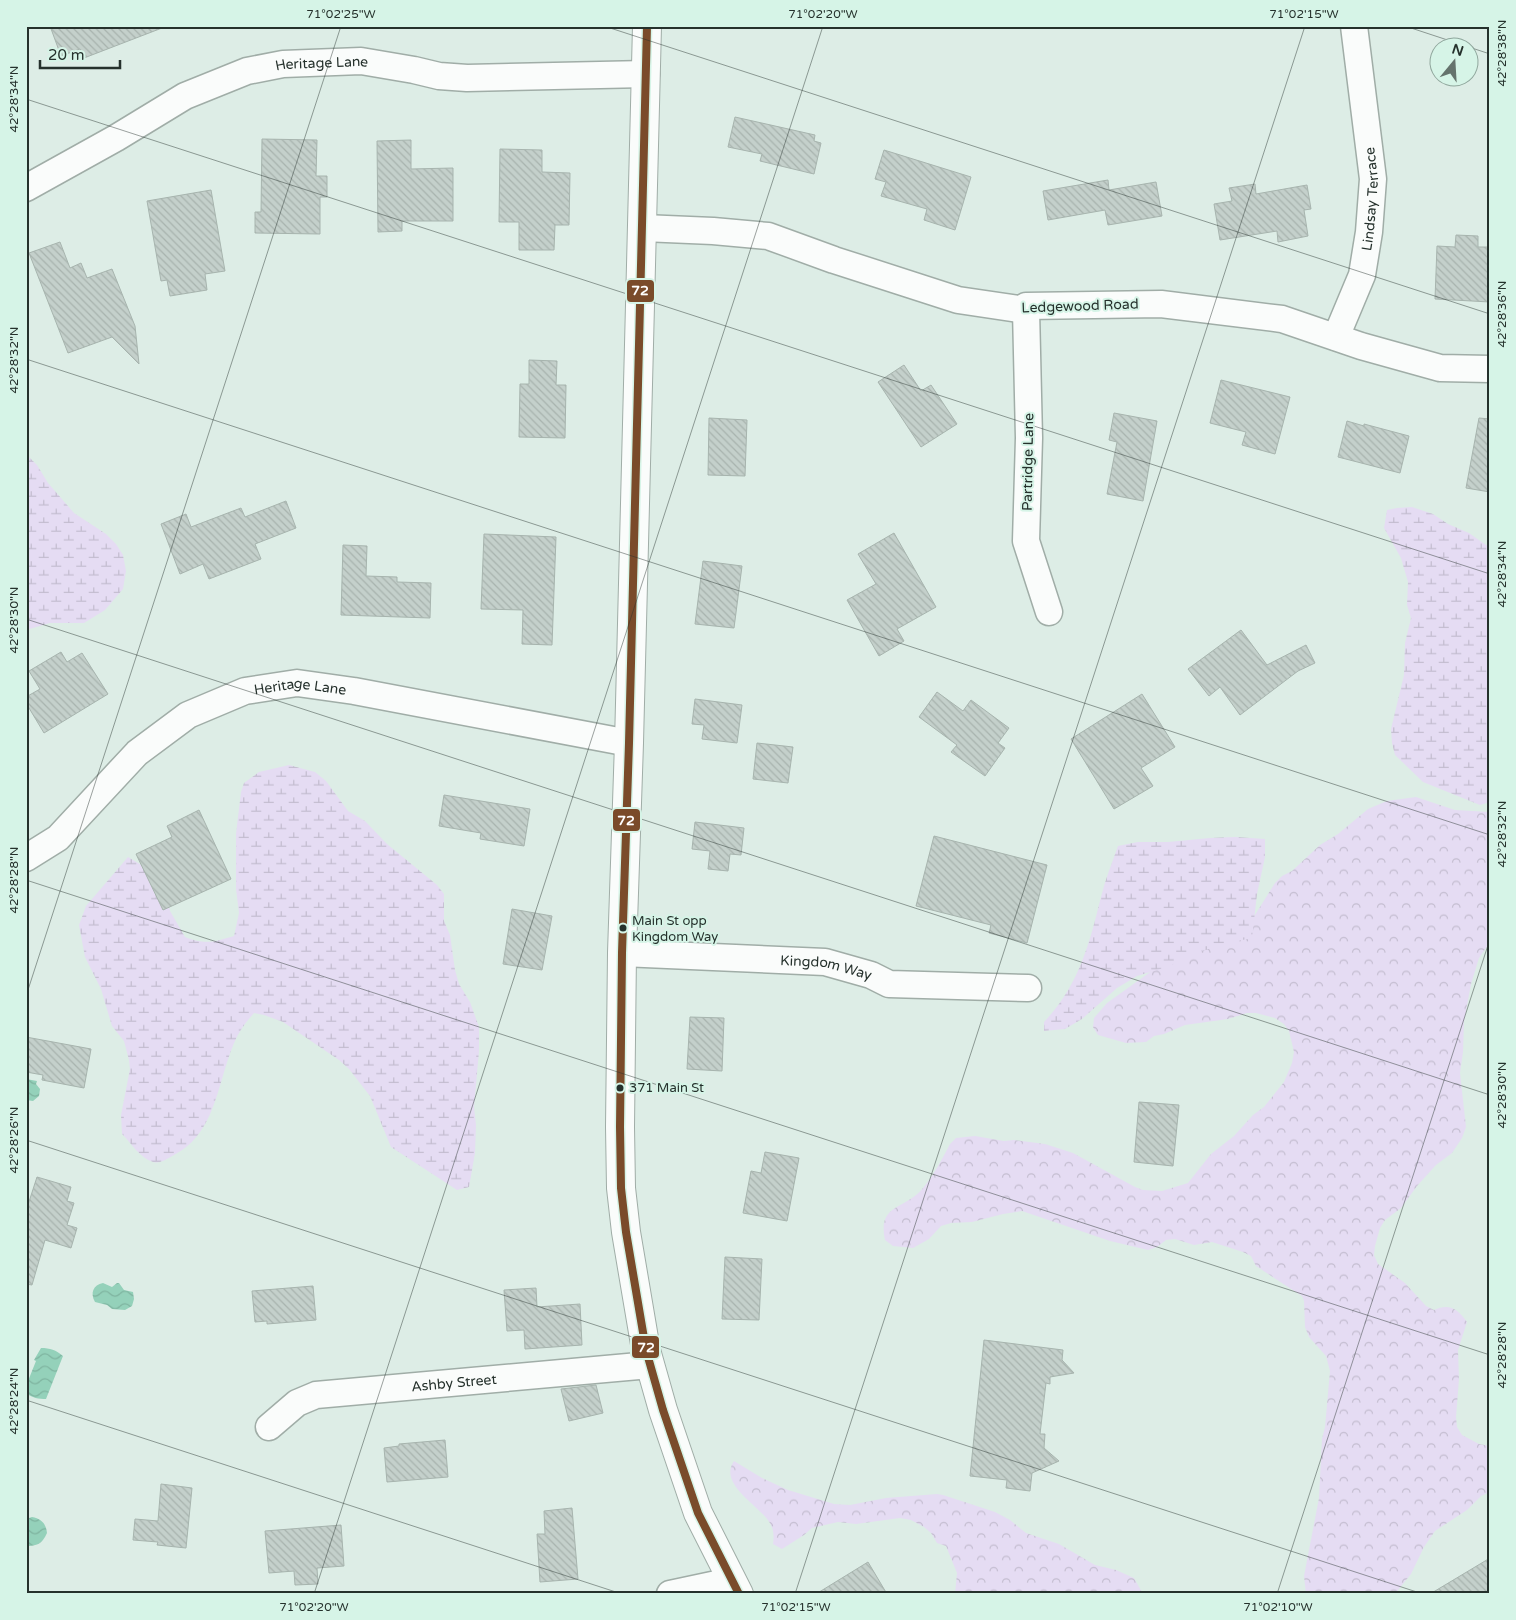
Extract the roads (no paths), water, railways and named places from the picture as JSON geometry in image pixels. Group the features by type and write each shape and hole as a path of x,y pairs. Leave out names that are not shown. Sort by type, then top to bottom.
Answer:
{"main road":[{"path":"647,26 622,953 621,1188 635,1291 650,1365 695,1504 735,1587"}],"street":[{"name":"Lindsay Terrace","path":"1336,337 1362,275 1369,232 1373,179 1354,26"},
{"name":"Heritage Lane","path":"26,188 116,138 185,96 246,71 283,64 361,62 439,76 467,78 646,74"},
{"name":"Ledgewood Road","path":"643,228 768,236 834,260 958,300 1026,310 1026,306 1171,305 1282,318 1361,346 1440,368 1490,369"},
{"name":"Partridge Lane","path":"1026,310 1030,438 1026,542 1049,612"},
{"name":"Heritage Lane","path":"26,858 58,838 137,753 188,715 245,691 297,683 354,691 629,743"},
{"name":"Kingdom Way","path":"622,953 825,962 870,975 889,984 1028,988"},
{"name":"Ashby Street","path":"269,1427 297,1403 316,1395 650,1365"},
{"path":"670,1594 735,1587"}],"water":[{"path":"26,1079 37,1081 36,1084 40,1089 39,1096 33,1101 26,1100"},
{"path":"103,1283 112,1287 119,1283 124,1290 133,1292 132,1306 125,1310 112,1309 107,1305 95,1302 93,1290"},
{"path":"41,1348 53,1350 63,1356 46,1399 36,1398 26,1393 26,1386 36,1361 34,1360"},
{"path":"32,1517 43,1522 47,1533 39,1544 26,1546 26,1519"}],"place":[{"name":"Main St opp Kingdom Way","path":"623,928"},
{"name":"371 Main St","path":"620,1088"}]}
